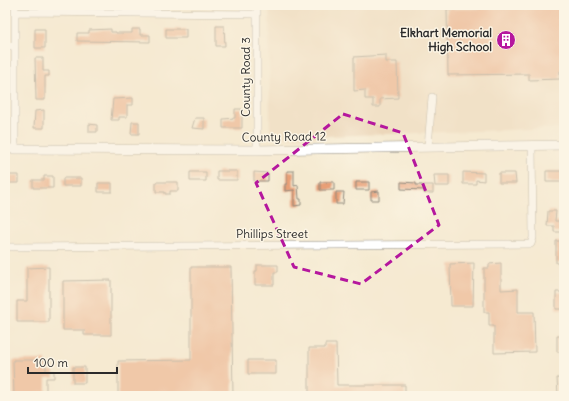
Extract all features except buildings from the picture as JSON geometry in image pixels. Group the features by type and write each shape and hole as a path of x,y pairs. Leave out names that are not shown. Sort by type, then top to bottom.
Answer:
{"main road":[{"name":"County Road 12","path":"5,150 257,150 564,145"}],"street":[{"name":"County Road 3","path":"257,5 257,150"},
{"path":"16,150 16,9 257,14"},
{"path":"5,46 15,46"},
{"path":"428,147 432,97"},
{"name":"Phillips Street","path":"5,247 532,244 532,146"}],"highlighted area":[{"path":"343,114 403,133 439,225 361,284 294,267 256,183"}],"shaded area":[{"path":"269,5 564,5 564,128 270,138"}],"place":[{"name":"Elkhart Memorial High School","path":"506,40"}]}
